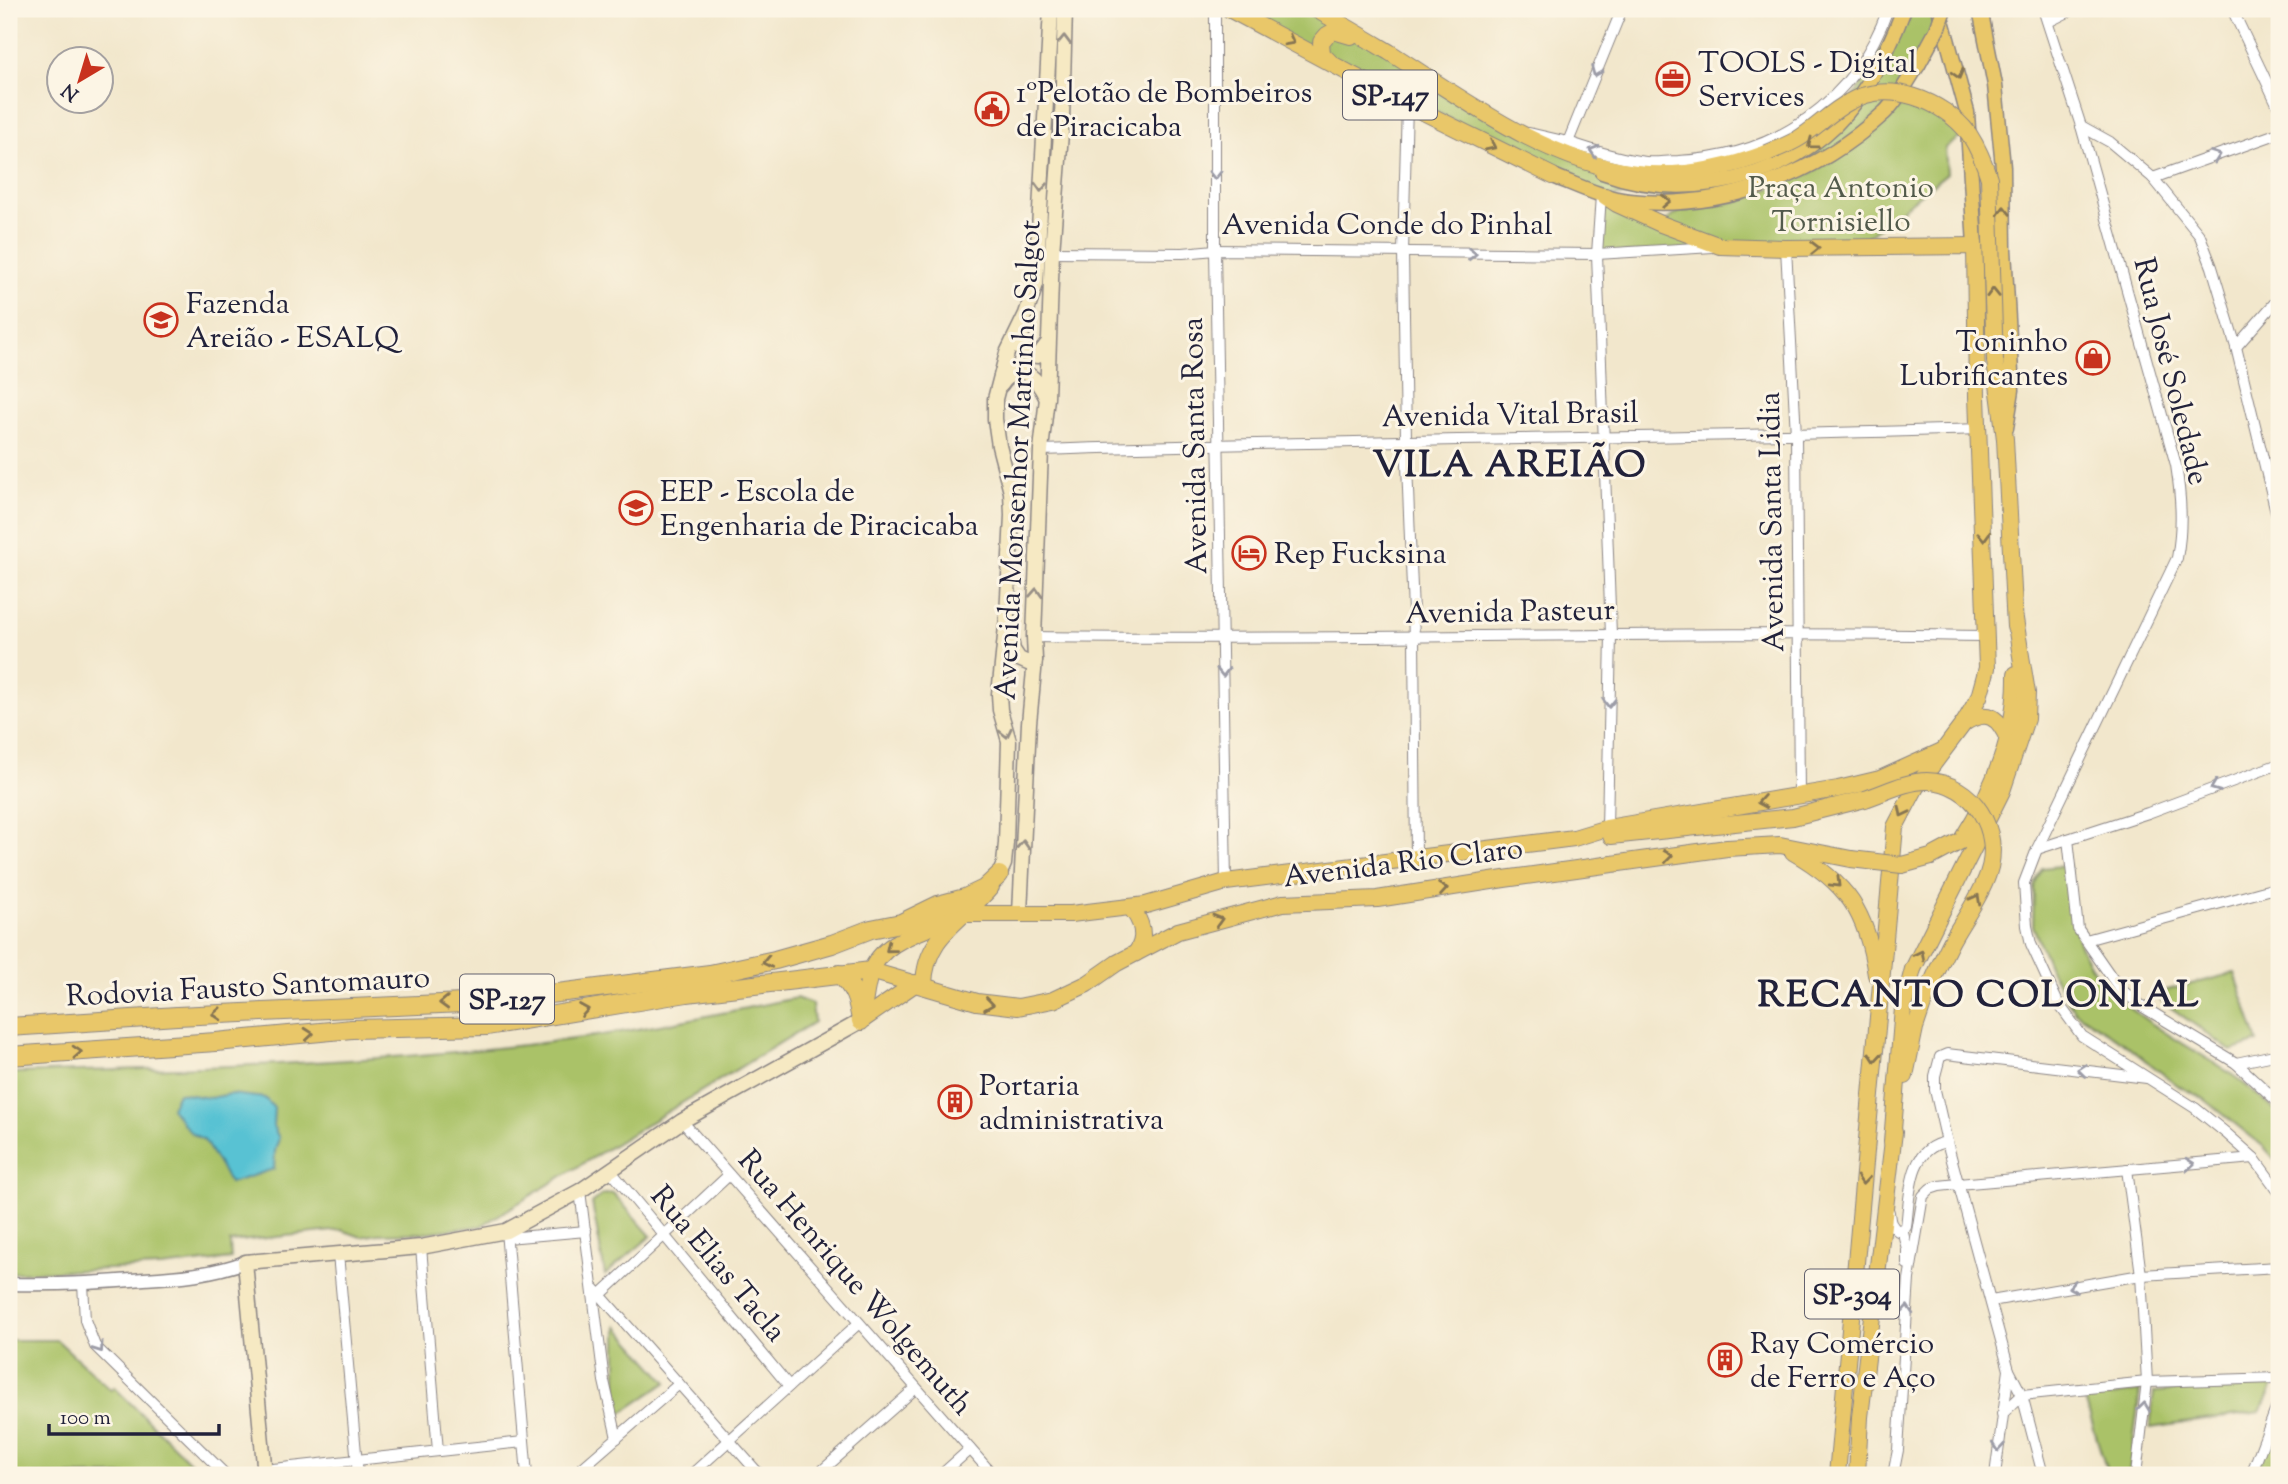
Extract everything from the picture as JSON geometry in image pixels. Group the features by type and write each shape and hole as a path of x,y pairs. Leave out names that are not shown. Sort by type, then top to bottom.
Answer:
{"highway":[{"name":"SP-147","path":"1229,9 1408,104 1553,176"},
{"name":"SP-147","path":"1315,9 1442,88 1517,130 1566,148"},
{"path":"1332,64 1320,48 1327,35 1334,31 1345,33 1388,52"},
{"path":"1566,148 1615,169 1654,174 1713,171 1797,140 1850,100 1877,93 1904,93 1931,103 1967,132 1982,155 1989,178 1995,361 2005,439 2015,619 2016,694 2008,740"},
{"name":"Avenida Conde do Pinhal","path":"1603,195 1661,224 1720,246 1975,246"},
{"path":"1880,1002 1895,827 1916,788 1964,723 1979,697 1987,668 1975,246"},
{"path":"1892,1142 1903,1008 1913,969 2002,791 2026,719 2027,692 2015,619"},
{"path":"1964,723 1976,716 1991,716 2002,726 2008,740"},
{"name":"Avenida Rio Claro","path":"871,971 977,1002 1018,1007 1053,1000 1087,984 1136,953 1178,931 1283,903 1377,899 1727,848 1780,845 1851,859 1902,865 1931,857 1961,841 1989,791 2008,740"},
{"name":"Avenida Rio Claro","path":"901,923 962,914 1071,914 1146,905 1226,882 1574,838 1607,828 1799,796 1880,779 1944,750"},
{"path":"1574,838 1639,835 1793,817 1923,781 1937,782 1972,799 1984,816 1992,840 1990,870 1952,941 1923,1004 1910,1052 1892,1142"},
{"path":"1780,845 1819,867 1840,886 1861,916 1873,955 1880,1002"},
{"path":"860,1021 920,984 934,945 962,914 982,897 999,875"},
{"name":"Rodovia Fausto Santomauro","path":"9,1027 485,1002 710,974 775,960 832,944 871,929 901,923 938,905 965,898 984,889 999,875"},
{"path":"1130,907 1139,920 1143,936 1142,945 1136,953"},
{"path":"860,1021 871,971 881,955 896,942 962,914"},
{"name":"Rodovia Fausto Santomauro","path":"9,1056 352,1030 487,1026 687,993 871,971"},
{"path":"839,974 851,985 858,998 860,1021"},
{"name":"SP-304","path":"1834,1475 1880,1002"},
{"name":"SP-304","path":"1857,1475 1860,1418 1892,1142"}],"main road":[{"name":"Avenida Monsenhor Martinho Salgot","path":"999,875 1005,853 1008,805 1009,741 1000,710 999,694 1007,617 1011,492 999,446 995,399 1007,353 1037,284 1051,9"},
{"name":"Avenida Monsenhor Martinho Salgot","path":"1020,913 1029,723 1035,660 1041,450 1047,398 1052,252 1062,120 1065,9"},
{"name":"SP-147","path":"1566,148 1603,173 1662,186 1726,182 1796,156 1826,133 1877,71 1904,9"},
{"path":"1939,9 1967,112 1975,246"},
{"name":"SP-147","path":"1553,176 1603,195 1628,201 1660,202 1746,192 1801,171 1837,149 1884,113 1918,65 1937,30 1944,9"},
{"path":"1980,9 1995,85 2003,167 2004,249 2012,390 2005,439"},
{"path":"1044,119 1062,120"},
{"path":"1026,314 1021,350 1026,355 1038,356 1048,343"},
{"path":"1000,386 1012,373 1027,373 1040,383 1047,398"},
{"path":"1007,617 1013,650 1019,659 1028,663 1035,660"},
{"path":"264,1473 245,1262 421,1247 506,1235 580,1191 682,1121 860,1021"}],"street":[{"name":"Avenida Santa Rosa","path":"1215,9 1215,250 1226,882"},
{"path":"1622,9 1566,148 1648,162 1706,159 1754,147 1785,133 1839,92 1864,61 1888,9"},
{"name":"Rua José Soledade","path":"2043,9 2081,127 2176,464 2181,496 2182,531 2177,558 2037,849 2024,883 2024,906 2031,944 2058,1003 2082,1036 2195,1108 2254,1158 2279,1192"},
{"path":"2048,22 2074,9"},
{"path":"2232,9 2279,108"},
{"path":"1408,104 1404,253 1406,440 1415,637 1416,859"},
{"path":"2081,127 2110,142 2153,178 2200,236 2236,347 2265,457 2279,524"},
{"path":"2153,178 2279,133"},
{"path":"1603,195 1597,254 1611,635 1607,828"},
{"name":"Avenida Conde do Pinhal","path":"1052,252 1183,253 1215,250 1597,254 1720,246"},
{"name":"Avenida Santa Lidia","path":"1786,248 1796,435 1799,796"},
{"path":"2236,347 2279,299"},
{"name":"Avenida Vital Brasil","path":"1041,450 1979,429"},
{"name":"Avenida Pasteur","path":"1034,637 1222,639 1799,633 1987,636"},
{"path":"2037,849 2148,813 2279,764"},
{"path":"2068,839 2078,929 2119,988 2143,1007 2236,1063 2279,1103"},
{"path":"2086,940 2279,887"},
{"path":"2043,1475 2022,1395 2009,1370 1947,1142 1935,1090 1937,1065 1940,1057 1947,1054 2149,1079"},
{"path":"2236,1063 2279,1054"},
{"name":"Rua Henrique Wolgemuth","path":"682,1121 993,1475"},
{"path":"1887,1179 1890,1223 1898,1231 1906,1227 1913,1174 1922,1154 1934,1144 1947,1142"},
{"path":"1894,1475 1909,1279 1923,1196 1930,1189 1958,1184 2254,1158"},
{"path":"2127,1169 2141,1275 2147,1382 2136,1475"},
{"name":"Rua Elias Tacla","path":"610,1170 789,1386"},
{"path":"1913,1174 1917,1182 1930,1189"},
{"path":"597,1292 729,1175"},
{"path":"580,1191 597,1292 604,1381 617,1438"},
{"path":"1902,1229 1909,1279"},
{"path":"527,1475 506,1235 586,1231"},
{"path":"421,1247 438,1451"},
{"path":"338,1254 358,1475"},
{"path":"9,1284 83,1284 220,1272 245,1262"},
{"path":"1991,1301 2141,1275 2279,1267"},
{"path":"83,1284 85,1320 95,1346 226,1475"},
{"path":"597,1292 760,1475"},
{"path":"691,1475 859,1323"},
{"path":"1996,1475 2009,1370"},
{"path":"2002,1414 2022,1395 2147,1382 2279,1378"},
{"path":"574,1475 679,1384"},
{"path":"817,1475 916,1388"},
{"path":"2251,1475 2279,1401"},
{"path":"264,1473 523,1442"},
{"path":"941,1475 970,1449"}],"green space":[{"path":"1229,9 1315,9 1584,164 1726,182 1843,116 1904,9 1930,9 1937,30 1894,102 1837,149 1723,196 1605,196"},
{"name":"Praça Antonio Tornisiello","path":"1908,95 1966,133 1945,148 1947,173 1853,248 1597,254 1605,204 1661,224 1681,211 1737,201 1810,173 1838,157 1889,120"},
{"path":"2069,865 2075,926 2080,945 2092,968 2128,1006 2238,1079 2279,1114 2279,1164 2264,1147 2203,1098 2180,1087 2118,1039 2074,1011 2051,971 2033,926 2034,887 2042,868"},
{"path":"2235,973 2258,1042 2231,1051 2152,994"},
{"path":"796,998 812,1004 814,1022 481,1226 361,1237 342,1230 230,1242 231,1259 161,1267 9,1273 9,1073 224,1066 439,1053 609,1034"},
{"path":"613,1193 651,1236 605,1275 592,1203 602,1195"},
{"path":"617,1326 667,1382 617,1416"},
{"path":"9,1340 57,1340 111,1390 114,1387 200,1472 198,1475 9,1475"},
{"path":"2275,1382 2260,1412 2150,1428 2154,1392"},
{"path":"2140,1391 2129,1475 2108,1475 2085,1400"},
{"path":"2279,1425 2279,1475 2257,1475 2262,1457"}],"water":[{"path":"178,1093 210,1098 231,1094 265,1098 274,1108 273,1126 279,1138 274,1169 230,1183 204,1140 191,1133 171,1108"}],"place":[{"name":"TOOLS - Digital Services","path":"1673,79"},
{"name":"1ºPelotão de Bombeiros de Piracicaba","path":"992,109"},
{"name":"Fazenda Areião - ESALQ","path":"161,320"},
{"name":"Toninho Lubrificantes","path":"2093,358"},
{"name":"EEP - Escola de Engenharia de Piracicaba","path":"636,508"},
{"name":"Rep Fucksina","path":"1249,553"},
{"name":"Portaria administrativa","path":"955,1102"},
{"name":"Ray Comércio de Ferro e Aço","path":"1725,1360"}],"district":[{"name":"VILA AREIÃO","path":"1510,463"},
{"name":"RECANTO COLONIAL","path":"1979,993"}]}
